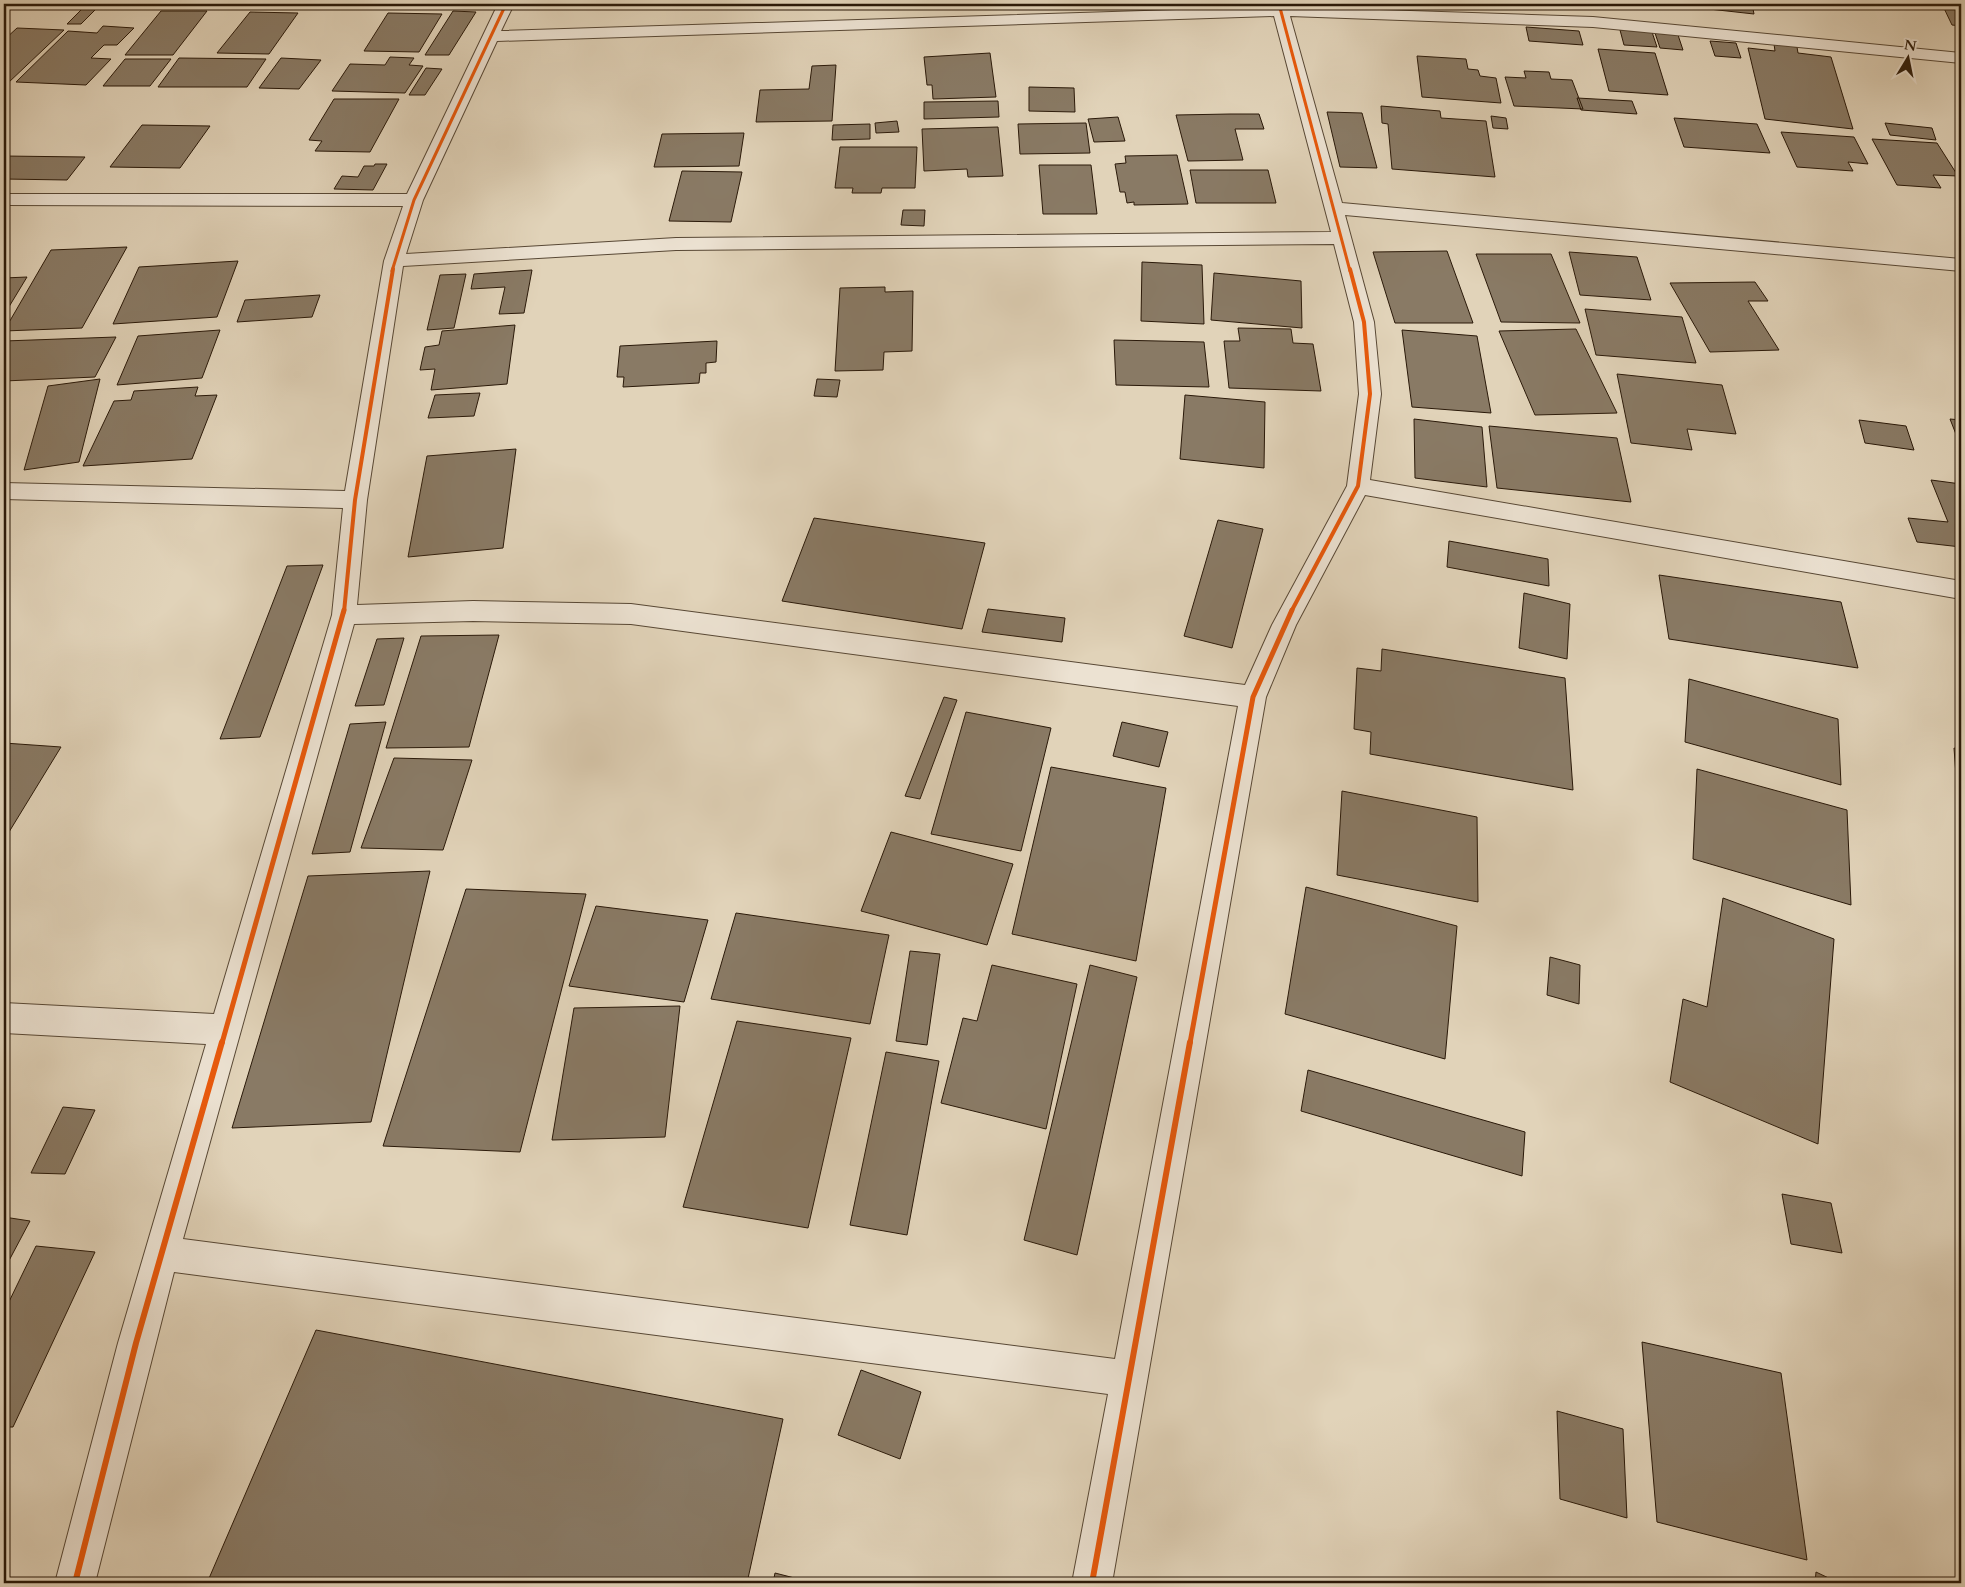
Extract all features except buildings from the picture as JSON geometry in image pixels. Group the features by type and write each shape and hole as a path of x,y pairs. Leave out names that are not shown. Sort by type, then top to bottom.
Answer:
{"street":[{"path":"75,1583 161,1253 344,615 355,500 394,261 414,200 491,36 501,4"},
{"path":"491,36 1280,8 1593,22 1961,58"},
{"path":"1092,1583 1253,697 1284,625 1358,486 1370,394 1364,322 1280,8"},
{"path":"4,199 414,200"},
{"path":"1333,208 1961,266"},
{"path":"394,261 676,244 1341,238"},
{"path":"1358,486 1961,590"},
{"path":"4,491 355,500"},
{"path":"344,615 473,611 631,614 1253,697"},
{"path":"4,1018 226,1030"},
{"path":"161,1253 1130,1379"}],"cycle path":[{"path":"75,1583 136,1343 344,615 355,500 394,261 414,200 506,4"},
{"path":"1092,1583 1253,697 1284,625 1358,486 1370,394 1364,322 1279,4"}]}
